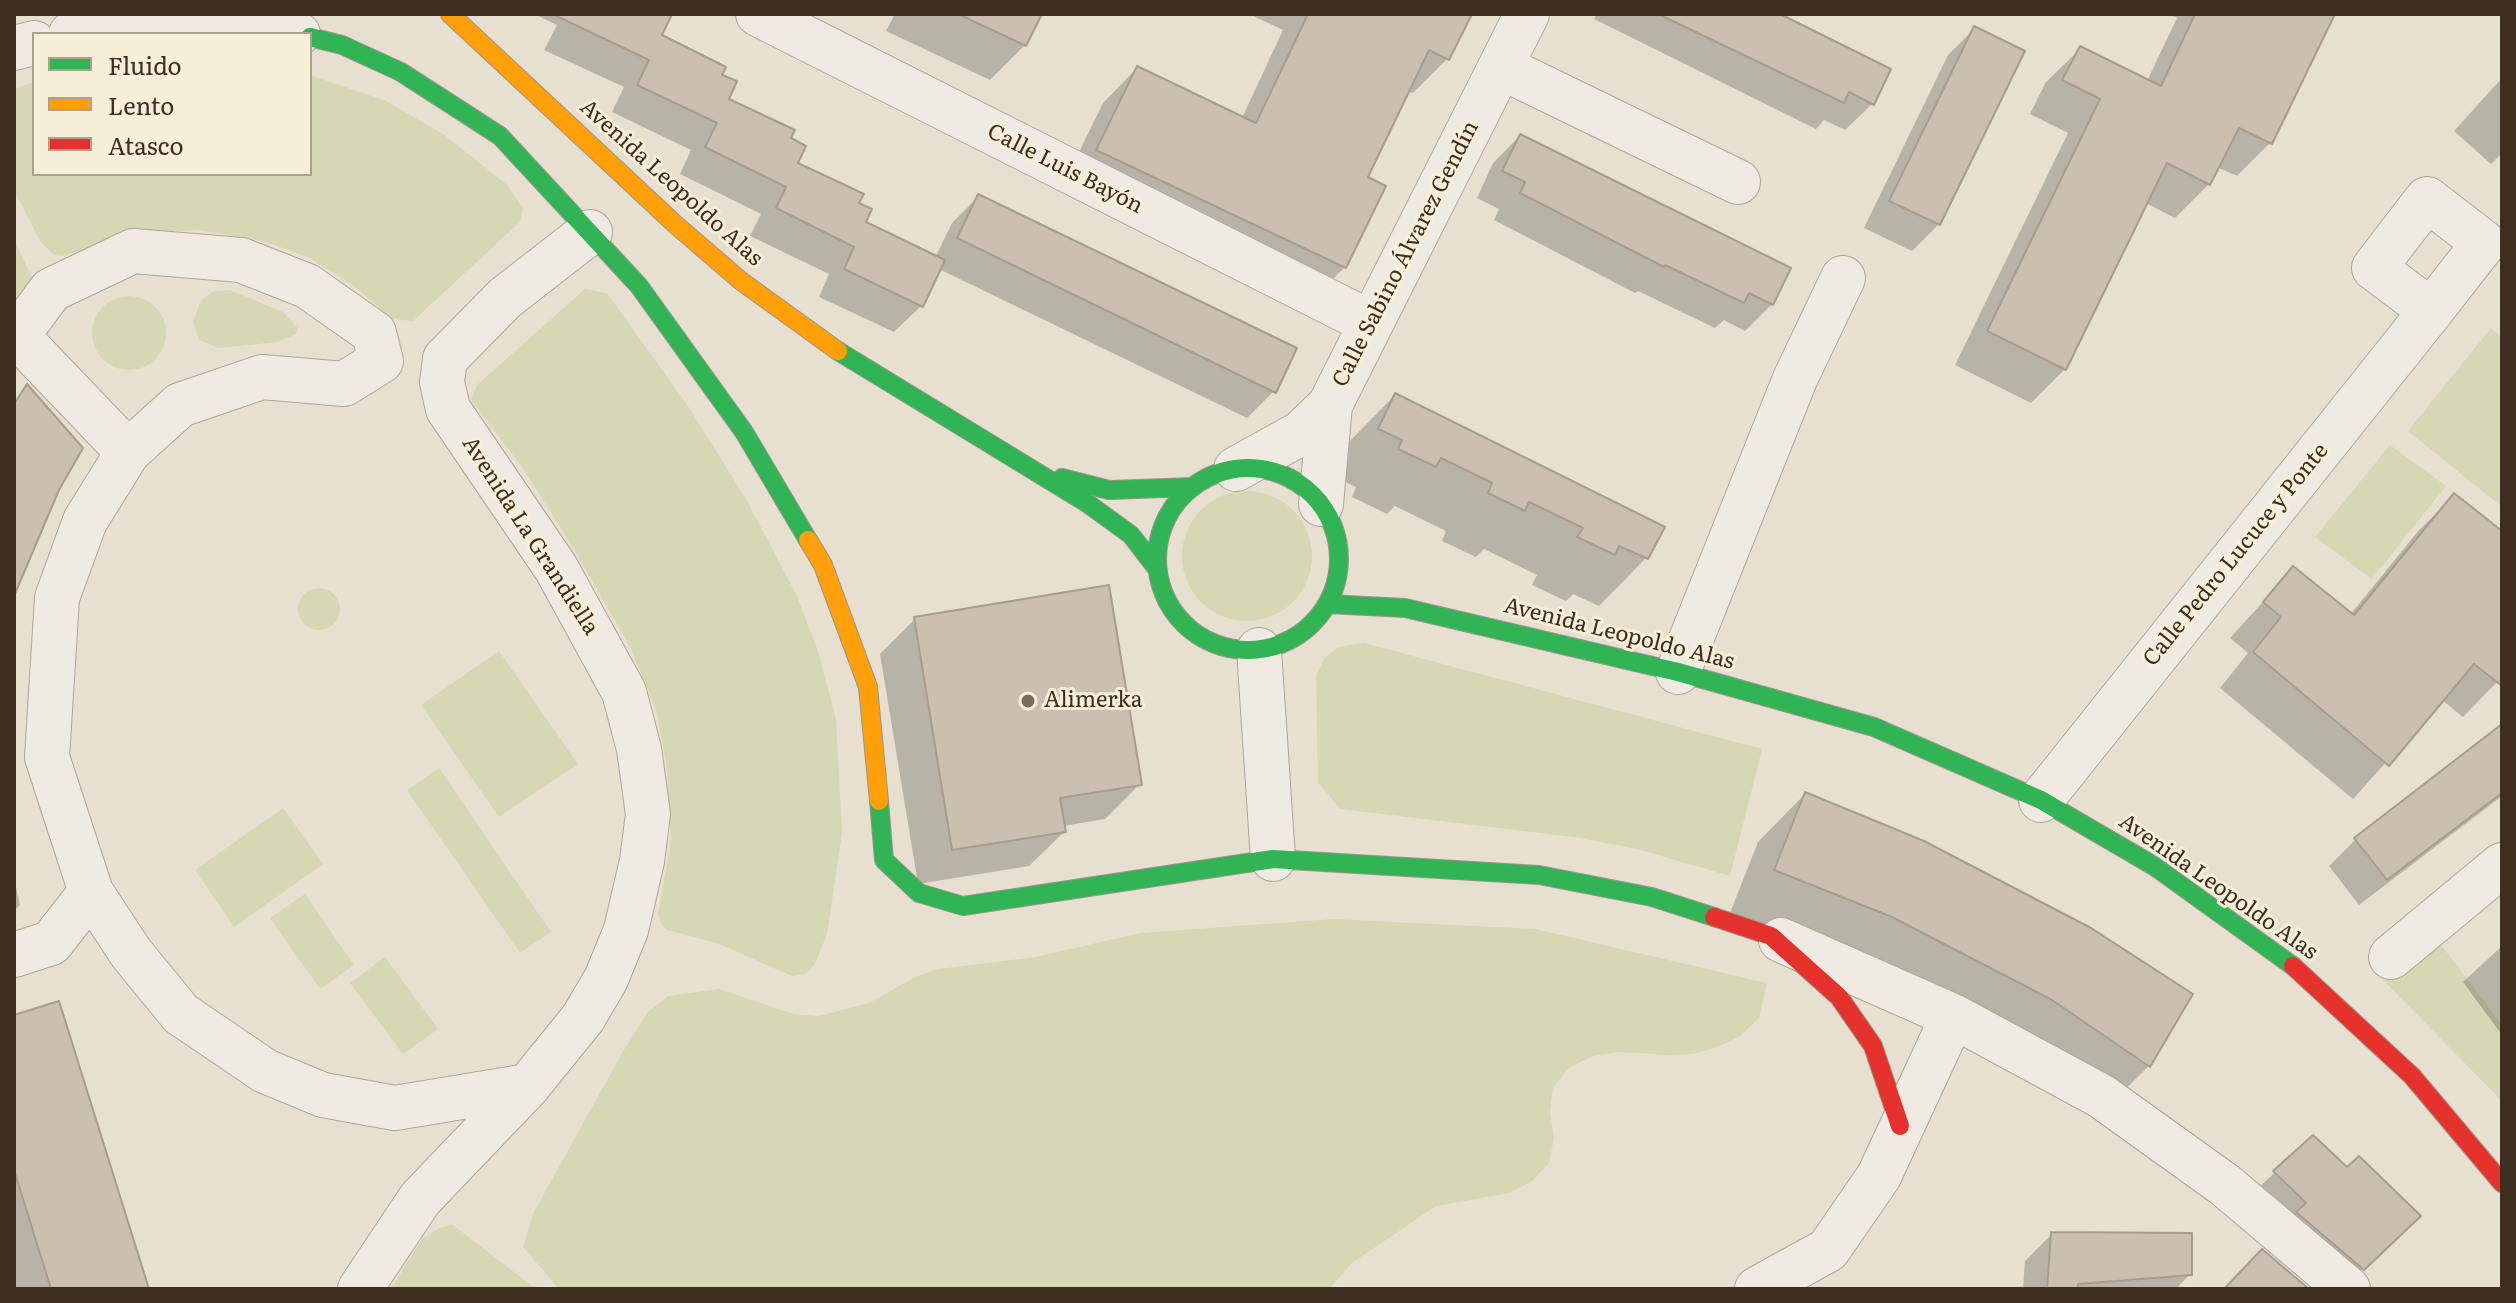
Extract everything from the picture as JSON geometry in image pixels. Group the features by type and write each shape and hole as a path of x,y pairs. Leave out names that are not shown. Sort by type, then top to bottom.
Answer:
{"main road":[{"name":"Avenida Leopoldo Alas","path":"450,14 676,225 741,281 854,363 1036,471 1131,535 1158,570"},
{"path":"312,38 342,45 401,72 500,136 639,286 744,432 823,565 868,687 884,860 919,893 963,906 1273,859 1539,875 1652,897 1771,936 1839,997 1873,1046 1900,1126"},
{"path":"1236,469 1268,470 1298,483 1321,504 1333,525 1339,548 1338,576 1328,604 1310,626 1287,642 1259,650 1231,649 1204,639 1181,621 1165,597 1158,570 1159,539 1171,510 1193,487 1214,475 1236,469"},
{"name":"Avenida Leopoldo Alas","path":"1036,471 1109,490 1193,487"},
{"path":"1339,548 1357,563"},
{"name":"Avenida Leopoldo Alas","path":"1391,586 1473,621"},
{"name":"Avenida Leopoldo Alas","path":"1328,604 1405,608 1473,621 1678,672 1874,727 2041,800 2154,866 2304,974 2482,1141 2502,1183"}],"street":[{"name":"Calle Luis Bayón","path":"758,14 1371,323"},
{"name":"Calle Sabino Álvarez Gendín","path":"1321,504 1330,405 1527,14"},
{"path":"85,32 162,21 260,24 290,32"},
{"path":"1501,67 1738,182"},
{"path":"381,361 442,382 445,359 505,298 590,232"},
{"path":"128,452 15,338 51,290 133,251 241,260 307,286 374,333 381,361"},
{"path":"1678,672 1795,379 1843,278"},
{"name":"Calle Pedro Lucuce y Ponte","path":"2041,800 2431,311"},
{"path":"381,361 344,384 262,377 180,405 128,452 85,521 57,598 47,757 91,892 131,953 181,1014 265,1071 323,1095 395,1108 528,1086"},
{"name":"Avenida La Grandiella","path":"360,1289 420,1199 528,1086 583,1018 606,979 626,930 642,861 648,814 639,749 624,692 556,568 448,409 442,382"},
{"path":"1236,469 1301,433 1330,405"},
{"path":"1259,650 1270,765 1273,859"},
{"path":"2391,957 2502,865"},
{"path":"32,949 91,892"},
{"path":"1771,936 1953,1016 2101,1096 2225,1185 2348,1289"},
{"path":"1757,1289 1828,1250 1879,1176 1953,1016"}],"green space":[{"path":"312,76 386,101 443,134 506,184 523,208 520,222 413,321 392,319 353,285 310,258 263,241 200,230 147,232 62,256 54,255 40,241 14,190 14,89 32,83 32,176 312,176"},
{"path":"14,240 34,281 14,308"},
{"path":"585,289 607,293 688,406 746,499 797,596 818,651 836,719 842,833 827,934 815,964 806,974 792,976 717,943 667,930 661,923 658,914 671,841 667,768 657,713 630,647 574,549 522,467 471,400 477,385"},
{"path":"230,290 283,312 297,327 296,334 278,342 218,348 199,340 193,322 201,300 214,291"},
{"path":"129,296 143,299 155,307 163,319 166,333 163,347 155,359 143,367 129,370 115,367 103,359 95,347 92,333 95,319 103,307 115,299"},
{"path":"2491,328 2502,337 2502,507 2408,431"},
{"path":"2390,445 2446,486 2372,579 2315,537"},
{"path":"1247,491 1272,496 1293,510 1307,531 1312,556 1307,581 1293,602 1272,616 1247,621 1222,616 1201,602 1187,581 1182,556 1187,531 1201,510 1222,496"},
{"path":"319,588 334,594 340,609 334,624 319,630 304,624 298,609 304,594"},
{"path":"1364,643 1762,749 1730,876 1637,849 1581,838 1341,809 1318,783 1316,675 1324,659 1338,647"},
{"path":"499,651 578,764 499,817 421,705"},
{"path":"439,768 551,932 520,953 407,790"},
{"path":"283,808 323,864 234,927 195,870"},
{"path":"305,894 354,965 320,989 270,918"},
{"path":"1334,919 1535,929 1767,983 1759,1018 1740,1036 1717,1047 1693,1054 1619,1052 1593,1056 1570,1067 1553,1087 1550,1113 1554,1138 1549,1163 1532,1181 1510,1193 1436,1206 1352,1263 1329,1289 559,1289 523,1247 534,1212 622,1053 648,1012 668,996 719,989 793,1014 819,1016 869,1003 915,977 938,969 1036,957 1140,933"},
{"path":"2436,938 2502,1025 2502,1101 2381,978"},
{"path":"385,957 438,1029 403,1054 350,983"},
{"path":"453,1225 536,1289 391,1289 422,1239 441,1227"}],"building":[{"path":"552,14 672,14 662,35 726,67 722,75 737,81 729,99 795,130 791,138 806,146 798,163 864,194 859,203 872,209 866,222 945,260 923,307 844,269 854,247 776,208 786,187 705,147 717,123 637,85 649,60"},
{"path":"958,14 1042,14 1026,46"},
{"path":"1308,14 1472,14 1449,60 1429,50 1368,177 1386,186 1346,268 1096,150 1137,66 1256,123"},
{"path":"1658,14 1780,14 1891,69 1874,105 1849,92 1844,103"},
{"path":"2195,14 2335,14 2272,144 2239,128 2210,185 2167,163 2066,370 1987,331 2100,99 2062,80 2080,46 2161,86"},
{"path":"1974,26 2025,51 1940,225 1889,201"},
{"path":"1520,134 1791,268 1773,305 1749,293 1744,303 1664,267 1520,193 1525,182 1502,171"},
{"path":"978,194 1297,348 1276,393 957,238"},
{"path":"27,384 83,448 59,490 14,596 14,404"},
{"path":"1395,393 1665,527 1648,559 1619,546 1615,555 1577,537 1583,528 1529,502 1525,511 1488,493 1492,483 1441,458 1436,467 1398,449 1402,440 1378,429"},
{"path":"2454,493 2502,531 2502,686 2474,664 2389,766 2253,652 2281,617 2263,602 2293,566 2354,615"},
{"name":"Alimerka","path":"1109,585 1142,785 1060,798 1066,832 952,850 914,617"},
{"path":"2502,724 2502,793 2387,880 2354,838"},
{"path":"1805,792 1924,841 2091,928 2193,994 2150,1067 2052,1000 1892,917 1774,870"},
{"path":"59,1001 149,1289 51,1289 14,1170 14,1015"},
{"path":"2313,1135 2347,1167 2359,1156 2421,1216 2364,1270 2296,1212 2306,1203 2273,1171"},
{"path":"2051,1232 2192,1233 2192,1275 2078,1284 2078,1289 2047,1289"},
{"path":"2262,1249 2309,1289 2224,1289"}],"traffic: fast":[{"path":"312,38 342,45 401,72 500,136 639,286 744,432 808,540"},
{"path":"838,351 1087,503 1131,535 1158,570"},
{"path":"1248,468 1283,475 1312,495 1332,524 1339,559 1332,594 1312,623 1283,643 1248,650 1213,643 1184,623 1164,594 1157,559 1164,524 1184,495 1213,475 1248,468"},
{"path":"1062,478 1109,490 1193,487"},
{"path":"1328,604 1405,608 1678,672 1874,727 2041,800 2154,866 2293,966"},
{"path":"879,801 884,860 919,893 963,906 1273,859 1539,875 1652,897 1714,917"}],"traffic: slow":[{"path":"450,14 676,225 741,281 838,351"},
{"path":"808,540 823,565 868,687 879,801"}],"traffic: jam":[{"path":"1714,917 1771,936 1839,997 1873,1046 1900,1126"},
{"path":"2293,966 2412,1076 2502,1183"}],"place":[{"name":"Alimerka","path":"1028,701"}]}
